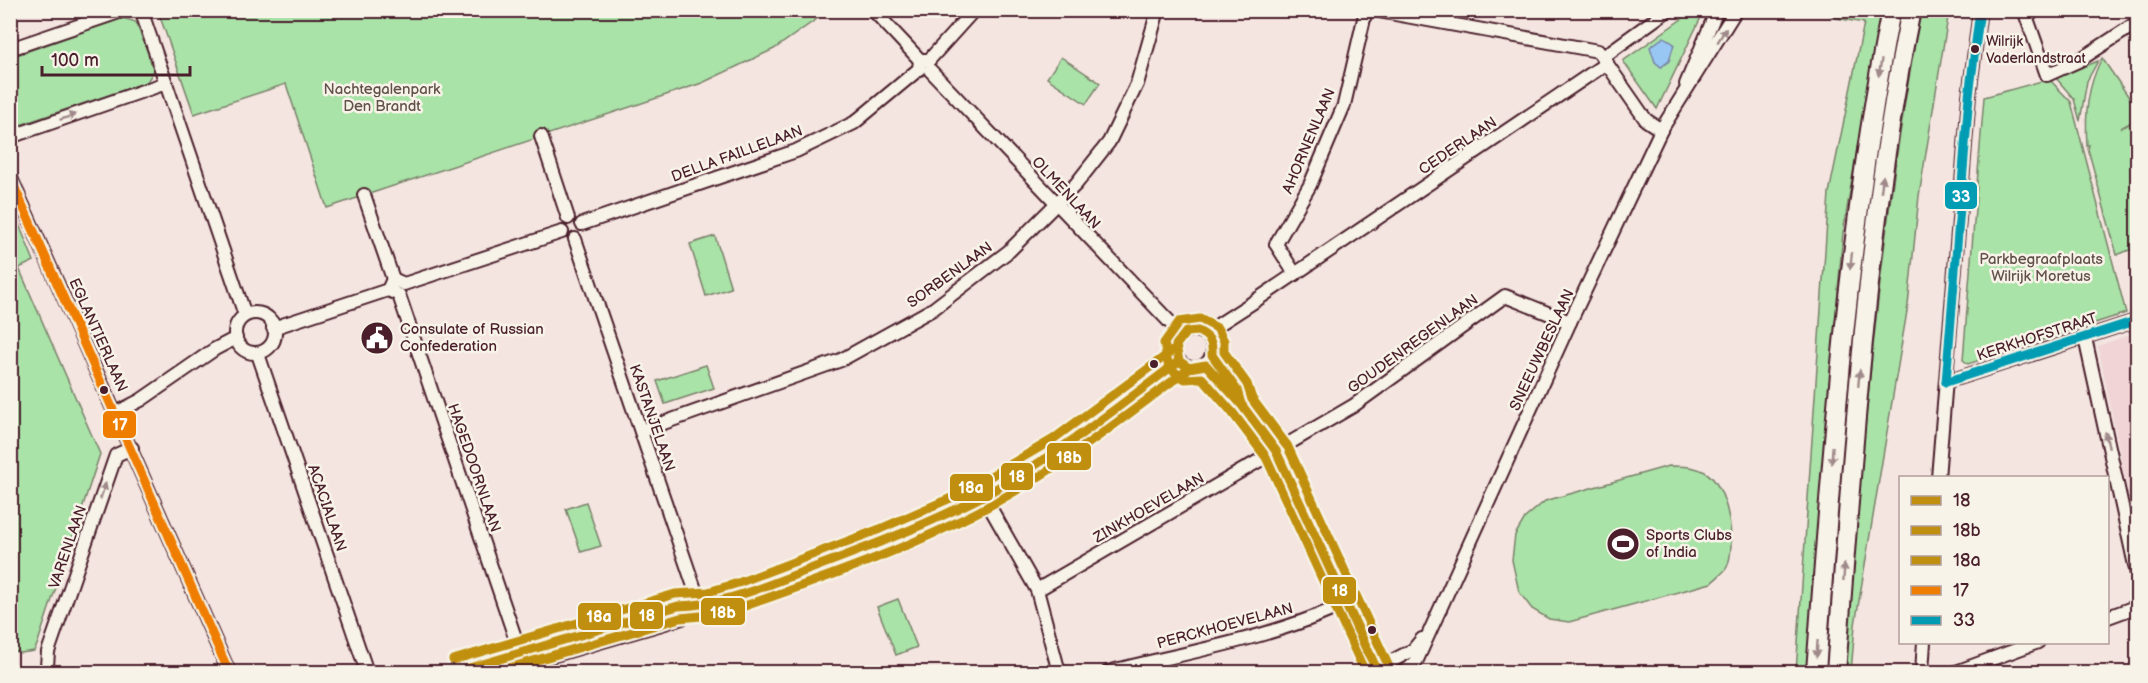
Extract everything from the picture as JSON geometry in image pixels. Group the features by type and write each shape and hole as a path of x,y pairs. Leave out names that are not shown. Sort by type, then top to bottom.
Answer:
{"highway":[{"path":"1816,672 1846,300 1859,201 1891,10"},
{"path":"1836,672 1866,303 1892,114 1911,10"}],"street":[{"path":"10,49 125,10"},
{"path":"141,10 246,315"},
{"name":"OLMENLAAN","path":"873,10 1182,336"},
{"name":"DELLA FAILLELAAN","path":"582,224 796,151 854,123 925,65 974,10"},
{"name":"SORBENLAAN","path":"641,431 806,374 898,330 941,304 1009,251 1057,204 1095,162 1127,108 1137,84 1158,10"},
{"name":"AHORNENLAAN","path":"1295,274 1276,244 1310,185 1344,105 1366,10"},
{"path":"1373,10 1598,51 1646,120 1661,130"},
{"name":"CEDERLAAN","path":"1201,332 1207,332 1295,274 1605,60 1668,10"},
{"name":"SNEEUWBESLAAN","path":"1683,93 1717,10"},
{"name":"SNEEUWBESLAAN","path":"1405,672 1416,662 1570,322 1661,130 1736,10"},
{"path":"1938,476 1969,96 1980,10"},
{"path":"2024,10 2047,75 2079,61 2138,22"},
{"path":"10,136 166,83"},
{"path":"541,136 568,218"},
{"name":"EGLANTIERLAAN","path":"10,176 229,672"},
{"name":"HAGEDOORNLAAN","path":"364,195 522,658"},
{"path":"568,218 576,218 582,224 582,233 575,238 567,238 562,232 563,223 568,218"},
{"path":"273,328 562,232"},
{"name":"KASTANJELAAN","path":"575,238 701,607"},
{"name":"GOUDENREGENLAAN","path":"1276,451 1353,406 1505,296 1570,322"},
{"name":"CEDERLAAN","path":"1211,341 1211,336 1252,303"},
{"path":"246,315 264,317 273,328 273,344 258,354 244,349 236,338 237,324 246,315"},
{"name":"KERKHOFSTRAAT","path":"1946,382 2138,320"},
{"path":"1209,360 1189,368 1179,361 1175,351 1182,336 1192,331 1201,332 1211,341 1209,360 1276,451 1377,671"},
{"path":"116,413 141,400 214,349 236,338"},
{"path":"2085,338 2138,579"},
{"name":"ACACIALAAN","path":"258,354 367,672"},
{"path":"456,672 522,658 678,606 701,607 857,551 983,495 1084,434 1179,361"},
{"name":"VARENLAAN","path":"46,670 48,652 116,455 132,448"},
{"name":"ZINKHOEVELAAN","path":"1036,590 1276,451"},
{"path":"983,495 1036,590 1059,672"},
{"name":"PERCKHOEVELAAN","path":"1108,672 1291,625 1319,616 1346,603"},
{"path":"2109,617 2138,606"},
{"name":"SNEEUWBESLAAN","path":"1377,671 1413,650 1434,621"},
{"path":"1922,672 1924,644"},
{"path":"1956,672 2033,644"},
{"path":"496,672 522,658"}],"shaded area":[{"path":"2137,332 2138,504 2131,506 2098,346"}],"green space":[{"name":"Nachtegalenpark Den Brandt","path":"158,11 828,11 774,49 702,83 327,208 286,84 194,114"},
{"path":"1693,11 1704,11 1657,109 1623,61"},
{"path":"1823,11 1881,11 1843,232 1806,672 1796,672 1829,193 1864,23 1836,18"},
{"path":"1897,11 1901,11 1831,672 1822,672 1851,301"},
{"path":"1921,11 1949,11 1919,196 1908,305 1855,625 1851,672 1845,672 1865,423 1883,258 1906,93"},
{"path":"123,18 136,22 153,66 153,72 147,82 11,128 11,57"},
{"path":"1061,57 1100,83 1086,104 1047,78"},
{"path":"2102,58 2137,109 2137,119 2121,128 2137,120 2137,247 2117,255 2088,149 2089,145 2087,146 2088,101 2093,79"},
{"path":"2098,61 2087,81 2080,121 2074,99 2056,78"},
{"name":"Parkbegraafplaats Wilrijk Moretus","path":"2049,79 2071,102 2126,313 1968,364 1963,360 1984,97"},
{"path":"11,205 34,261 19,268 100,454 37,645 34,651 21,653 10,650"},
{"path":"715,236 731,288 706,296 690,244"},
{"path":"706,365 714,388 665,404 657,381"},
{"name":"Sports Clubs of India","path":"1669,466 1701,470 1713,479 1720,489 1728,516 1731,544 1730,557 1724,571 1711,583 1569,622 1549,619 1532,609 1519,592 1512,560 1515,535 1525,518 1545,501"},
{"path":"586,502 601,546 581,552 566,509"},
{"path":"898,599 917,647 896,655 877,607"}],"water":[{"path":"1664,37 1674,44 1669,61 1661,67 1655,62 1650,47"}],"transit line":[{"name":"33","path":"1946,382 1969,96 1980,10"},
{"name":"17","path":"10,177 229,672"},
{"name":"18a","path":"1266,457 1232,412 1202,378 1185,379 1169,368 1164,343 1179,322 1200,319 1217,328 1224,341 1224,352 1247,384 1252,399 1286,444"},
{"name":"33","path":"1946,382 2138,320"},
{"name":"18","path":"1198,331 1210,340 1212,355 1237,390 1241,404 1206,365 1189,368 1179,361 1176,345 1186,332 1198,331"},
{"name":"18a","path":"453,660 675,594 708,592 738,583 880,529 960,494 1052,440 1172,351"},
{"name":"18","path":"456,672 678,606 713,602 747,593 926,523 992,491 1041,462 1179,361"},
{"name":"18b","path":"496,672 680,618 711,615 745,606 906,546 968,517 1023,487 1094,439 1186,371"},
{"name":"18b","path":"1252,399 1286,445"},
{"name":"18","path":"1241,404 1276,451"},
{"name":"18b","path":"1232,412 1266,457 1365,672"},
{"name":"18b","path":"1287,445 1389,667"},
{"name":"18","path":"1276,451 1378,672 1367,651 1276,451"}],"place":[{"name":"Wilrijk Vaderlandstraat","path":"1975,49"},
{"name":"Consulate of Russian Confederation","path":"377,338"},
{"name":"Sports Clubs of India","path":"1623,544"}]}
